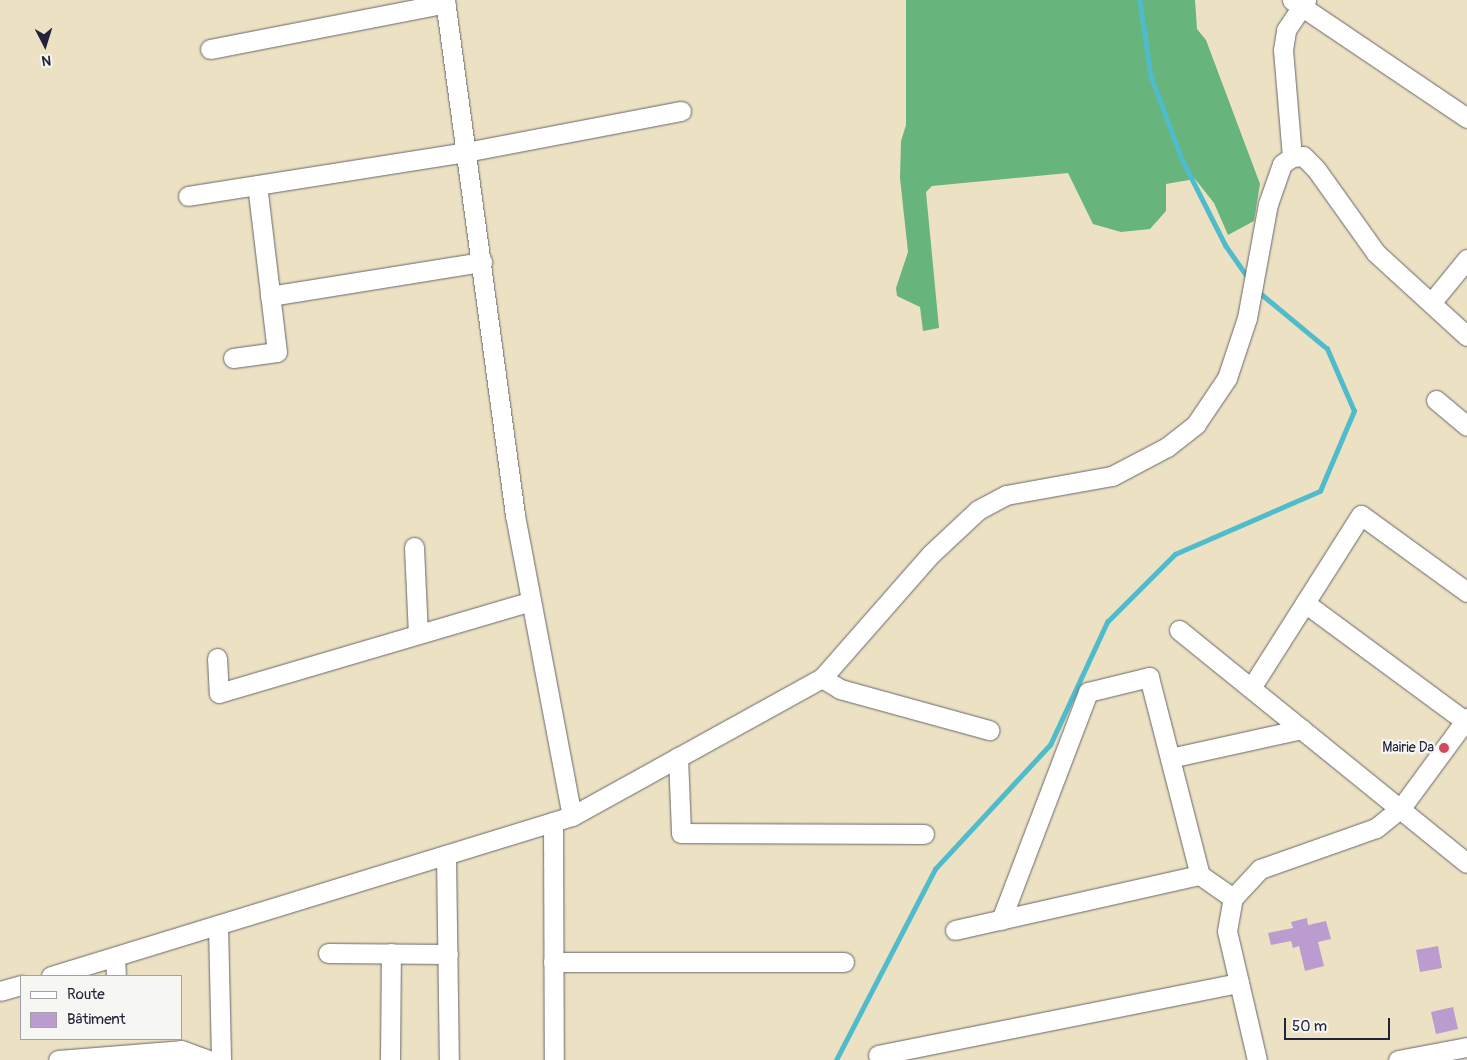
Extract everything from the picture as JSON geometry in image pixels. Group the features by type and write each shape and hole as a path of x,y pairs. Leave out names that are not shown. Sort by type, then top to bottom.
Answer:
{"street":[{"path":"210,49 445,1 515,515 572,816"},
{"path":"1292,157 1283,50 1286,30 1300,2 1465,114"},
{"path":"188,196 466,152 681,111"},
{"path":"54,975 572,816 822,678 931,554 978,510 1006,495 1112,476 1167,447 1196,424 1227,378 1247,318 1268,204 1282,164 1292,157 1303,156 1316,169 1376,253 1467,336"},
{"path":"233,358 277,352 257,185"},
{"path":"1431,303 1467,259"},
{"path":"270,296 482,262"},
{"path":"1436,400 1467,426"},
{"path":"1251,688 1361,515 1467,592"},
{"path":"414,547 418,634"},
{"path":"217,658 219,693 531,600"},
{"path":"1257,1060 1226,931 1233,898 1260,870 1376,828 1401,808 1466,719 1305,602"},
{"path":"1179,630 1467,863"},
{"path":"1001,920 1088,692 1149,677 1200,875 1233,898"},
{"path":"822,678 840,689 989,730"},
{"path":"1170,758 1302,729"},
{"path":"678,757 681,834 924,834"},
{"path":"553,822 554,1060"},
{"path":"446,855 449,1060"},
{"path":"955,930 1200,875"},
{"path":"218,925 221,1060"},
{"path":"328,953 448,954"},
{"path":"390,1060 391,953"},
{"path":"115,957 116,975"},
{"path":"553,962 844,962"},
{"path":"878,1055 1239,983"},
{"path":"0,991 20,985"},
{"path":"58,1060 118,1046 181,1050 208,1060"},
{"path":"1398,1060 1467,1047"}],"green space":[{"path":"906,0 1195,0 1197,29 1206,40 1260,184 1254,221 1228,235 1214,203 1195,179 1166,184 1166,211 1150,229 1121,232 1093,224 1068,173 932,186 926,192 939,328 923,331 920,307 897,296 896,288 908,252 900,178 901,141 906,125"}],"building":[{"path":"1307,918 1308,925 1326,921 1331,939 1318,942 1324,966 1305,971 1299,946 1293,948 1291,941 1271,945 1268,933 1293,928 1291,922"},
{"path":"1438,946 1442,968 1420,972 1416,950"},
{"path":"1453,1007 1458,1029 1436,1034 1431,1012"}],"waterway":[{"path":"1140,0 1151,76 1182,159 1226,246 1248,278"},
{"path":"836,1060 935,869 1050,745 1107,622 1175,554 1320,491 1354,411 1327,349 1258,292"}],"place":[{"name":"Mairie Da","path":"1444,748"}]}
